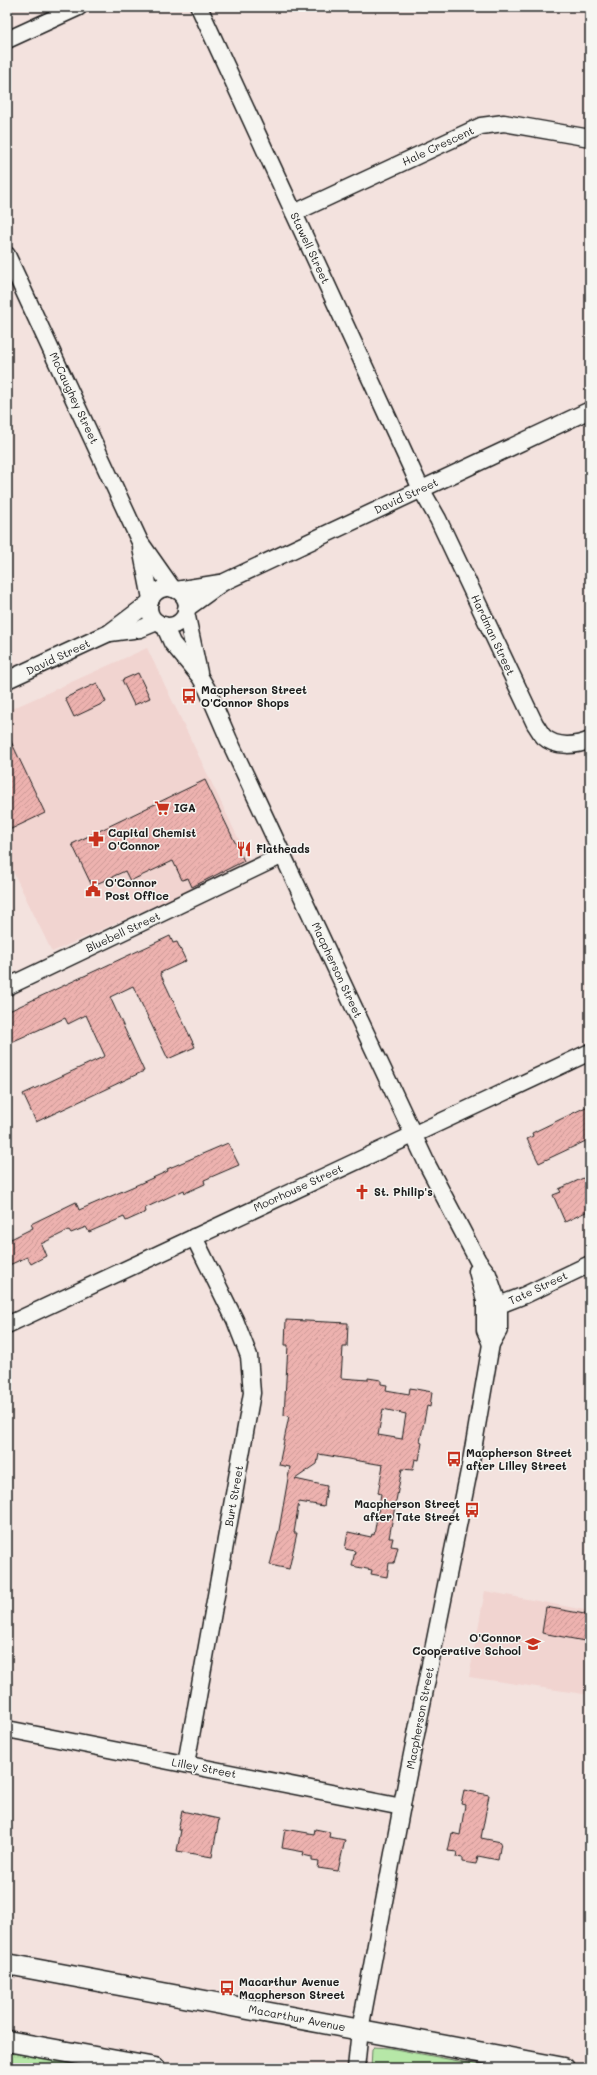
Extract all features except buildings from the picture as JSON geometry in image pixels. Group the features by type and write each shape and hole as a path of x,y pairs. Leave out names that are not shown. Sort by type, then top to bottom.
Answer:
{"main road":[{"name":"Macarthur Avenue","path":"7,1964 564,2068"},
{"path":"7,2041 152,2068"}],"street":[{"path":"7,40 79,7"},
{"name":"Stawell Street","path":"199,7 421,489"},
{"name":"Hale Crescent","path":"294,213 481,126 504,122 590,138"},
{"name":"McCaughey Street","path":"7,255 140,542 174,590"},
{"name":"David Street","path":"186,610 222,583 590,410"},
{"name":"Hardman Street","path":"421,489 438,519 535,724 545,738 556,743 567,745 584,743 590,740"},
{"name":"McCaughey Street","path":"140,542 151,601"},
{"name":"David Street","path":"174,590 222,583"},
{"path":"160,590 174,590 183,596 186,610 179,622 170,626 161,624 150,612 151,601 160,590"},
{"name":"David Street","path":"7,680 109,633 151,601"},
{"name":"Macpherson Street","path":"186,610 200,677"},
{"name":"David Street","path":"109,633 140,629 161,624"},
{"name":"Macpherson Street","path":"161,624 172,643 200,677 207,689 283,856 428,1166 478,1261 477,1275 483,1292 492,1308 485,1330 491,1344 471,1461 402,1807 360,2030 356,2068"},
{"name":"Bluebell Street","path":"7,987 283,856"},
{"name":"Moorhouse Street","path":"7,1325 590,1052"},
{"name":"Burt Street","path":"186,1764 252,1393 249,1356 235,1320 194,1237"},
{"name":"Tate Street","path":"492,1308 590,1264"},
{"name":"Lilley Street","path":"7,1729 402,1807"}],"shaded area":[{"path":"147,648 250,863 52,952 7,859 7,711"},
{"name":"O'Connor Cooperative School","path":"485,1591 590,1611 590,1695 469,1677"}],"green space":[{"path":"374,2047 390,2048 495,2068 371,2068 372,2049"},
{"path":"7,2050 104,2068 7,2068"}],"place":[{"name":"Macpherson Street O'Connor Shops","path":"189,696"},
{"name":"IGA","path":"162,808"},
{"name":"Capital Chemist O'Connor","path":"96,839"},
{"name":"Flatheads","path":"244,849"},
{"name":"O'Connor Post Office","path":"93,889"},
{"name":"St. Philip's","path":"362,1192"},
{"name":"Macpherson Street after Lilley Street","path":"454,1459"},
{"name":"Macpherson Street after Tate Street","path":"472,1510"},
{"name":"O'Connor Cooperative School","path":"533,1644"},
{"name":"Macarthur Avenue Macpherson Street","path":"227,1988"}]}
